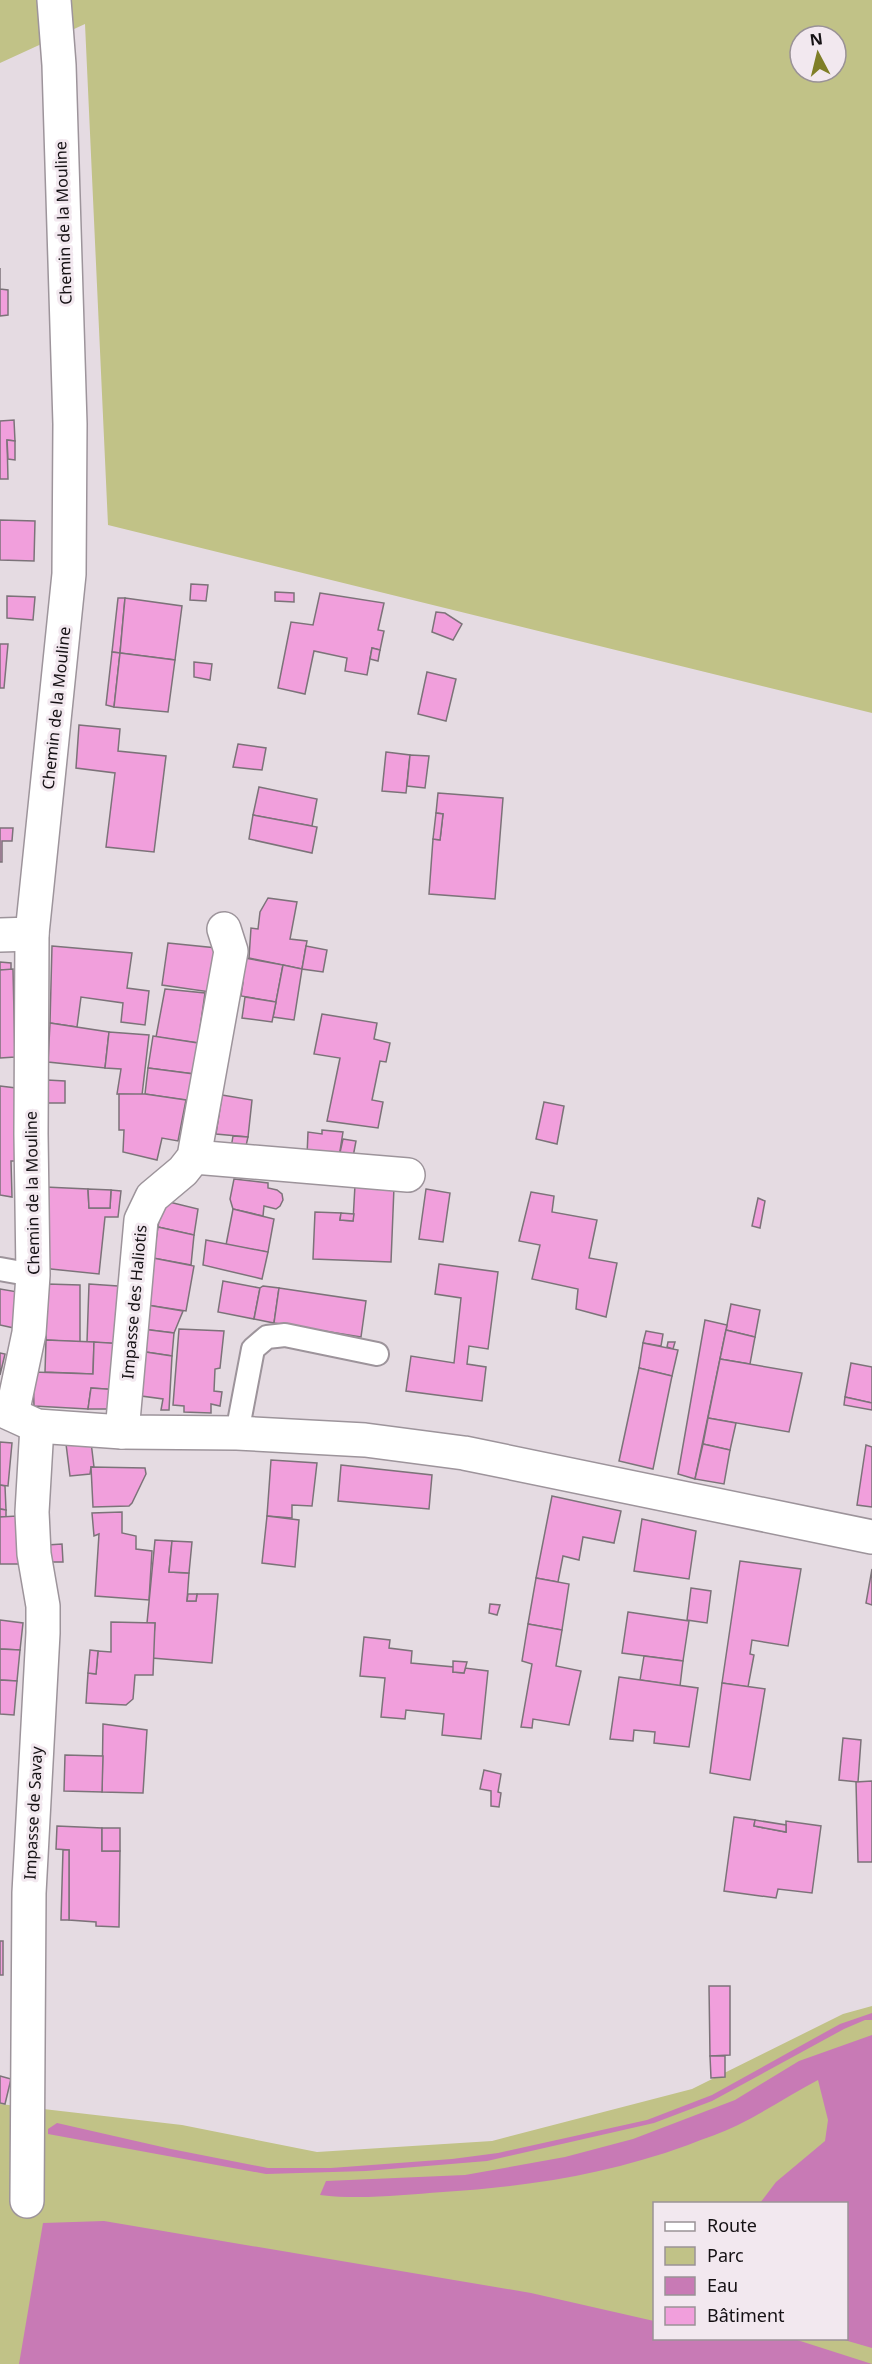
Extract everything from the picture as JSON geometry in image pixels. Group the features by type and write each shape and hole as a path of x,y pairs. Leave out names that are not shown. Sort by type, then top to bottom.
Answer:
{"street":[{"name":"Chemin de la Mouline","path":"16,1417 29,1333 33,1275 31,1134 16,935 69,574 70,424 59,65 54,0"},
{"path":"224,929 231,951 194,1156 408,1175"},
{"name":"Impasse des Haliotis","path":"122,1432 141,1220 152,1197 183,1171 194,1156"},
{"path":"16,1417 122,1432 237,1433 365,1440 464,1453 872,1536"},
{"name":"Impasse de Savay","path":"16,1417 32,1512 34,1554 43,1606 29,1893 27,2201"}],"lane":[{"path":"0,1269 33,1275"},
{"path":"237,1433 253,1349 267,1337 285,1335 377,1354"}],"green space":[{"path":"0,0 872,0 872,713 108,525 85,24 0,63"},
{"path":"872,2006 872,2364 0,2364 0,2104 182,2125 317,2152 492,2141 692,2089 843,2014"}],"water":[{"path":"872,2013 872,2020 865,2020 844,2029 712,2101 654,2123 487,2161 366,2171 266,2174 48,2134 48,2129 57,2123 268,2168 331,2168 452,2159 498,2153 647,2120 712,2095 840,2024"},
{"path":"872,2035 872,2348 844,2340 848,2340 848,2202 761,2202 776,2182 825,2141 828,2120 818,2080 726,2131 627,2164 567,2178 475,2189 381,2196 320,2195 326,2181 465,2175 565,2157 633,2139 735,2100 799,2061"},
{"path":"104,2221 531,2293 653,2321 653,2340 797,2340 872,2364 19,2364 43,2223"}],"building":[{"path":"0,289 8,290 8,315 0,316"},
{"path":"14,420 15,441 7,440 8,479 0,479 0,421"},
{"path":"7,440 15,441 15,460 8,459"},
{"path":"0,520 35,521 34,561 0,560"},
{"path":"191,584 208,585 206,601 190,600"},
{"path":"275,592 294,593 294,602 275,601"},
{"path":"320,593 384,603 378,630 384,631 380,650 372,648 367,675 345,671 347,658 314,651 305,694 278,688 291,622 313,625"},
{"path":"7,596 35,597 33,620 7,618"},
{"path":"118,598 125,598 120,653 112,652"},
{"path":"125,598 182,606 175,660 120,653"},
{"path":"436,612 445,613 462,624 453,640 432,632"},
{"path":"0,644 8,644 4,688 0,688"},
{"path":"372,648 380,650 378,661 370,659"},
{"path":"112,652 120,653 114,707 106,705"},
{"path":"120,653 175,660 168,712 114,707"},
{"path":"194,662 212,664 210,680 194,677"},
{"path":"427,672 456,679 446,721 418,714"},
{"path":"79,725 120,729 118,751 166,756 154,852 106,847 115,773 76,768"},
{"path":"238,744 266,748 262,770 233,767"},
{"path":"386,752 410,755 406,793 382,791"},
{"path":"410,755 429,756 425,788 407,786"},
{"path":"259,787 317,799 312,826 253,815"},
{"path":"438,793 503,798 495,899 429,894 433,839 440,840 443,814 436,813"},
{"path":"436,813 443,814 440,840 433,839"},
{"path":"253,815 317,827 312,853 249,839"},
{"path":"0,828 13,828 12,841 2,841 2,862 0,862"},
{"path":"268,898 297,902 290,939 307,941 302,969 249,958 251,928 258,929 260,912"},
{"path":"168,943 217,948 210,992 162,985"},
{"path":"52,946 132,953 127,988 149,991 145,1025 121,1022 123,1003 81,997 77,1027 50,1023"},
{"path":"306,946 327,950 323,972 302,969"},
{"path":"239,957 283,965 276,1002 241,996 243,982 235,980"},
{"path":"0,962 11,963 11,970 0,970"},
{"path":"283,965 302,969 294,1020 273,1017"},
{"path":"13,969 15,1057 0,1058 0,970"},
{"path":"165,989 205,993 198,1043 156,1037"},
{"path":"245,997 276,1002 272,1022 242,1018"},
{"path":"322,1014 377,1023 374,1039 390,1043 386,1062 380,1061 372,1100 383,1102 378,1128 327,1121 340,1058 314,1054"},
{"path":"50,1023 109,1032 105,1068 48,1062"},
{"path":"109,1032 149,1035 142,1095 117,1094 121,1069 105,1068"},
{"path":"153,1036 198,1043 194,1074 148,1068"},
{"path":"148,1068 194,1074 191,1101 145,1094"},
{"path":"47,1080 65,1081 65,1103 46,1103"},
{"path":"0,1086 16,1088 18,1161 11,1161 12,1197 0,1195"},
{"path":"119,1094 145,1094 186,1100 178,1141 162,1138 157,1160 123,1152 124,1130 119,1130"},
{"path":"222,1095 252,1100 248,1137 216,1134"},
{"path":"544,1102 564,1106 557,1144 536,1139"},
{"path":"322,1130 343,1132 339,1157 307,1156 308,1132 322,1134"},
{"path":"233,1136 248,1137 244,1155 230,1154"},
{"path":"343,1139 356,1141 353,1157 339,1157"},
{"path":"234,1179 268,1183 268,1188 282,1194 283,1200 280,1206 276,1209 264,1206 263,1216 233,1209 230,1199"},
{"path":"355,1185 394,1187 391,1262 313,1259 315,1212 341,1213 340,1220 353,1221"},
{"path":"45,1187 88,1189 89,1208 110,1208 111,1190 121,1191 118,1217 105,1217 99,1274 51,1269 45,1265"},
{"path":"88,1189 111,1190 110,1208 89,1208"},
{"path":"426,1189 450,1193 443,1242 419,1239"},
{"path":"531,1192 554,1196 552,1212 597,1220 589,1258 617,1263 606,1317 576,1309 578,1289 532,1279 540,1245 519,1241"},
{"path":"758,1198 765,1201 760,1228 752,1226"},
{"path":"165,1201 198,1209 194,1235 158,1227 161,1205"},
{"path":"233,1209 274,1219 268,1252 226,1245"},
{"path":"341,1213 354,1214 353,1221 340,1220"},
{"path":"158,1227 194,1235 191,1265 153,1258"},
{"path":"206,1240 268,1252 262,1279 203,1265"},
{"path":"153,1258 194,1266 186,1311 147,1305"},
{"path":"439,1264 498,1272 488,1349 469,1346 467,1364 486,1367 482,1401 406,1391 411,1356 454,1363 461,1298 435,1294"},
{"path":"223,1281 260,1288 254,1319 218,1312"},
{"path":"47,1284 80,1285 80,1342 46,1340"},
{"path":"89,1284 132,1287 124,1344 87,1342"},
{"path":"263,1286 279,1288 274,1323 254,1319 260,1288"},
{"path":"279,1288 366,1301 361,1337 274,1323"},
{"path":"0,1289 18,1292 14,1328 0,1325"},
{"path":"731,1304 760,1310 755,1337 726,1330"},
{"path":"147,1305 183,1311 174,1333 142,1329"},
{"path":"705,1320 727,1325 695,1479 678,1474"},
{"path":"142,1329 174,1333 172,1356 139,1351"},
{"path":"179,1329 224,1331 220,1368 215,1369 214,1391 222,1392 220,1406 211,1404 211,1413 184,1412 184,1406 173,1405"},
{"path":"726,1330 755,1337 750,1364 720,1359"},
{"path":"646,1331 663,1334 661,1346 643,1343"},
{"path":"46,1340 94,1342 93,1374 45,1372"},
{"path":"94,1342 124,1344 120,1390 91,1388 88,1409 34,1406 33,1372 93,1374"},
{"path":"668,1342 675,1342 673,1349 667,1347"},
{"path":"643,1343 678,1350 672,1376 639,1368"},
{"path":"139,1351 172,1356 169,1410 161,1410 163,1399 134,1395"},
{"path":"0,1353 5,1354 0,1375"},
{"path":"720,1359 802,1373 789,1432 708,1418"},
{"path":"851,1363 872,1367 872,1403 845,1397"},
{"path":"639,1368 672,1376 653,1469 619,1461"},
{"path":"91,1388 120,1390 119,1409 88,1409"},
{"path":"845,1397 872,1403 872,1410 844,1405"},
{"path":"708,1418 736,1423 730,1450 703,1444"},
{"path":"0,1442 12,1443 8,1486 0,1485"},
{"path":"91,1442 94,1467 91,1467 90,1474 70,1476 66,1444"},
{"path":"703,1444 730,1450 724,1484 695,1479"},
{"path":"866,1445 872,1447 872,1507 857,1505"},
{"path":"271,1460 317,1463 312,1506 292,1505 292,1518 267,1516"},
{"path":"341,1465 432,1475 429,1509 338,1501"},
{"path":"91,1467 145,1468 146,1474 129,1506 93,1507"},
{"path":"0,1485 5,1486 6,1510 0,1509"},
{"path":"552,1496 621,1511 614,1543 583,1537 579,1560 563,1556 558,1582 536,1578"},
{"path":"0,1509 6,1510 6,1517 0,1517"},
{"path":"122,1512 122,1533 136,1536 136,1549 152,1551 149,1600 95,1596 99,1534 94,1536 92,1513"},
{"path":"17,1516 22,1564 0,1564 0,1517"},
{"path":"267,1516 299,1520 295,1567 262,1563"},
{"path":"642,1519 696,1531 689,1579 634,1571"},
{"path":"155,1540 172,1541 169,1572 189,1573 187,1601 196,1601 197,1594 218,1594 212,1663 152,1658 155,1623 147,1623"},
{"path":"172,1541 192,1542 189,1573 169,1572"},
{"path":"62,1544 63,1562 48,1562 47,1545"},
{"path":"740,1561 801,1569 788,1646 752,1640 750,1654 754,1655 748,1687 722,1683"},
{"path":"872,1569 872,1605 866,1603"},
{"path":"536,1578 569,1584 562,1630 528,1624"},
{"path":"691,1588 711,1591 707,1623 687,1620"},
{"path":"188,1594 197,1594 196,1601 187,1601"},
{"path":"490,1604 500,1605 497,1615 489,1613"},
{"path":"628,1612 689,1621 683,1661 622,1653"},
{"path":"0,1620 23,1623 20,1650 0,1649"},
{"path":"111,1622 155,1623 153,1675 135,1675 133,1699 126,1705 86,1703 88,1673 96,1674 98,1651 111,1652"},
{"path":"528,1624 562,1630 556,1666 581,1671 569,1725 533,1719 532,1728 521,1727 532,1664 522,1661"},
{"path":"364,1637 390,1640 389,1648 412,1651 411,1663 454,1667 453,1672 464,1673 465,1668 488,1671 481,1739 442,1735 444,1714 406,1710 405,1719 381,1717 385,1678 360,1676"},
{"path":"0,1649 20,1650 17,1681 0,1680"},
{"path":"90,1650 98,1651 96,1674 88,1673"},
{"path":"644,1656 683,1661 680,1686 640,1680"},
{"path":"453,1661 467,1662 464,1673 453,1672"},
{"path":"619,1677 698,1688 689,1747 654,1743 655,1732 634,1730 633,1741 610,1739"},
{"path":"0,1680 17,1681 14,1715 0,1714"},
{"path":"722,1683 765,1689 750,1780 710,1773"},
{"path":"103,1724 147,1730 143,1793 102,1792"},
{"path":"843,1738 861,1740 858,1782 839,1780"},
{"path":"65,1755 103,1756 102,1792 64,1791"},
{"path":"484,1770 501,1774 498,1792 501,1793 499,1807 491,1806 491,1791 480,1789"},
{"path":"872,1781 872,1862 858,1862 856,1782"},
{"path":"734,1817 755,1820 754,1826 786,1832 786,1821 821,1826 812,1893 778,1889 776,1898 724,1891"},
{"path":"755,1820 786,1825 786,1832 754,1826"},
{"path":"57,1826 102,1828 102,1851 120,1851 119,1927 96,1926 96,1922 69,1920 69,1850 56,1849"},
{"path":"102,1828 120,1828 120,1851 102,1851"},
{"path":"63,1850 69,1850 69,1920 61,1920"},
{"path":"0,1941 3,1941 3,1975 0,1975"},
{"path":"709,1986 730,1986 730,2055 710,2056"},
{"path":"710,2056 725,2056 725,2077 711,2078"},
{"path":"0,2076 11,2079 5,2104 0,2103"}]}
